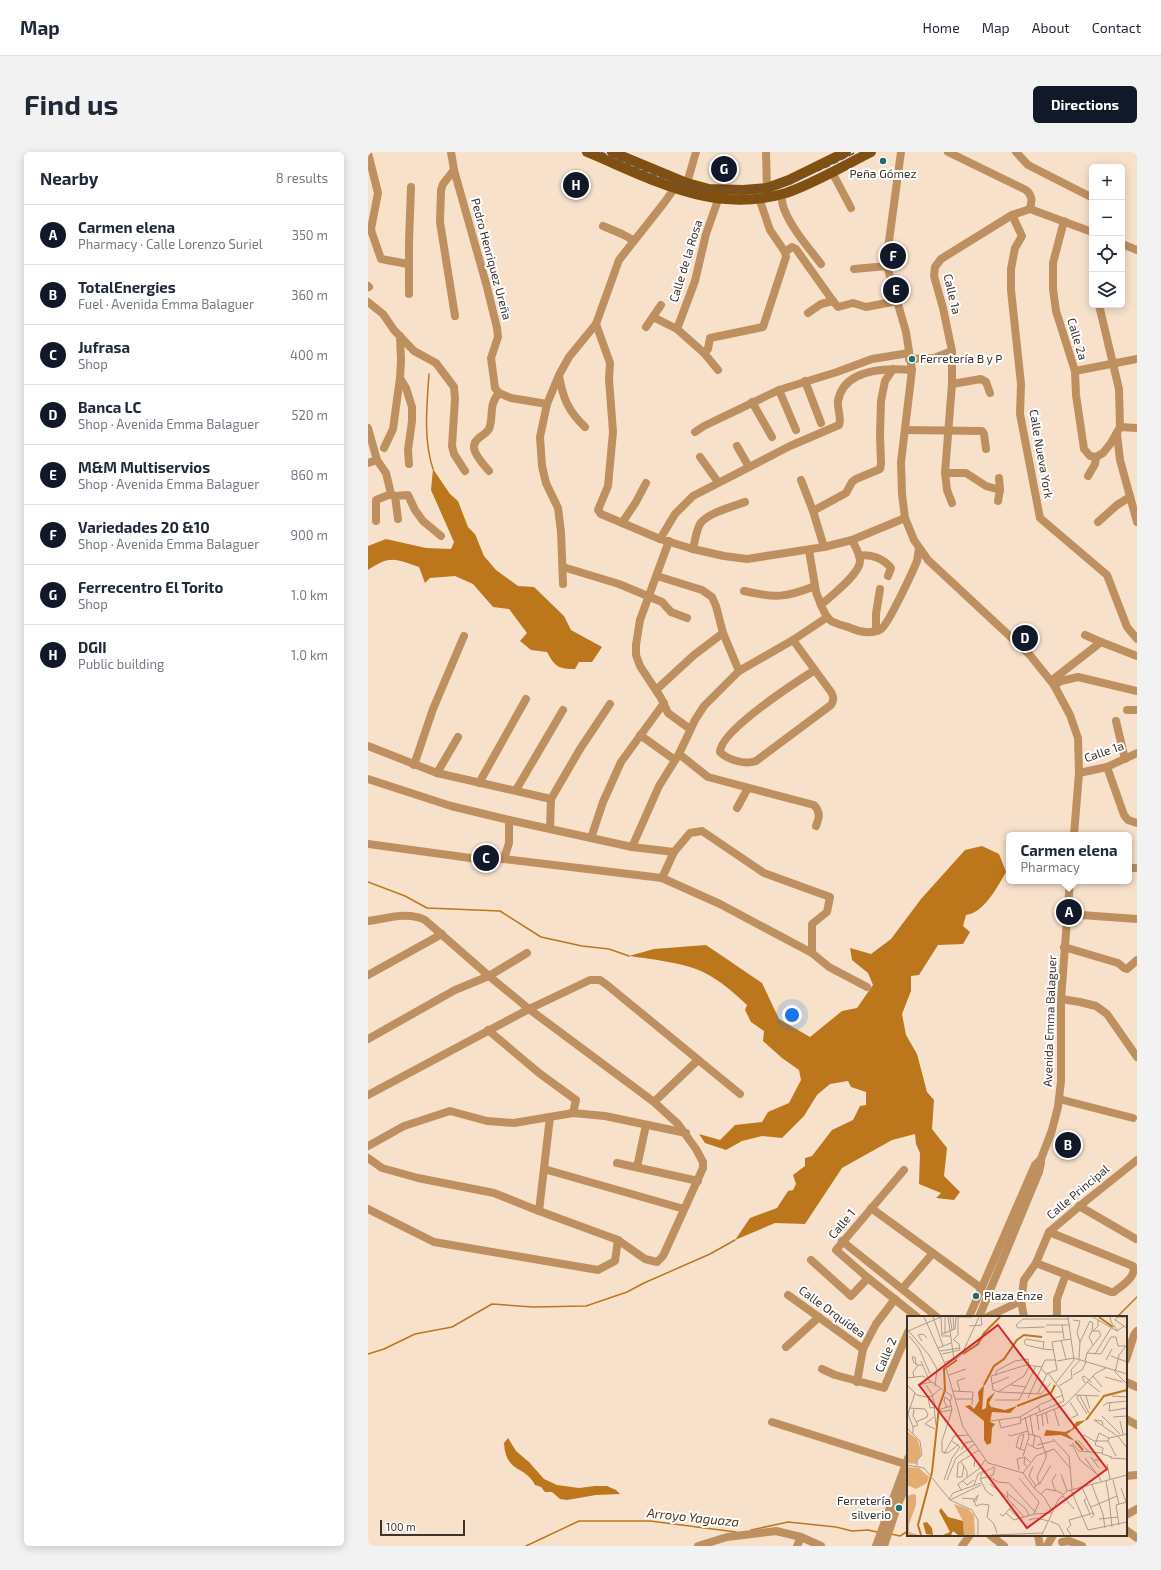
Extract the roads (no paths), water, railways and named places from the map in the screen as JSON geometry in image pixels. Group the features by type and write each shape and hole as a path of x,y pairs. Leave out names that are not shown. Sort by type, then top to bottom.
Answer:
{"main road":[{"path":"587,152 674,189 718,200 759,198 780,194 815,181 871,152"},
{"path":"612,152 688,184 710,189 743,190 767,188 800,176 846,152"}],"street":[{"name":"Pedro Henriquez Ureña","path":"450,152 497,328 498,337 491,358 495,388 499,393"},
{"path":"688,184 696,152"},
{"path":"766,152 767,188"},
{"path":"902,152 887,256 887,266 906,332 912,370 901,462 902,494 905,518 919,549 931,563 1018,644 1052,683 1070,715 1078,738 1078,773 1074,832"},
{"path":"948,152 1026,190 1030,194 1032,200 1030,209 1089,231"},
{"path":"1016,152 1028,165 1089,196"},
{"path":"368,153 378,193 371,229 381,260 408,264"},
{"path":"454,170 443,184 441,190 440,222 455,316"},
{"path":"832,172 851,208"},
{"path":"409,294 408,264 411,187"},
{"path":"563,584 564,567 562,532 558,508 546,483 542,466 540,437 547,404 559,375 569,357 596,324 619,260 674,189"},
{"path":"780,194 784,209 790,220 801,238 821,264"},
{"path":"704,353 708,349 710,338 763,328 786,259 785,252 770,230 759,198"},
{"name":"Calle de la Rosa","path":"676,329 695,281 706,234 718,200"},
{"name":"Calle 1a","path":"952,503 947,490 945,473 952,384 952,351 943,308 934,276 935,267 941,259 1012,215 1030,209"},
{"name":"Calle Nueva York","path":"1012,215 1022,236 1015,248 1010,269 1021,384 1020,414 1040,518 1107,575 1127,627 1137,639"},
{"name":"Calle 2a","path":"1064,221 1054,263 1053,289 1056,311 1075,371 1076,395 1084,449 1090,456 1096,457"},
{"path":"603,226 633,240"},
{"path":"1125,245 1137,250"},
{"path":"785,252 792,247 796,249 832,301 840,307 853,303 866,307 897,301"},
{"path":"854,269 887,266"},
{"path":"808,313 821,304 832,301"},
{"path":"368,302 383,314 400,336 416,353 436,363 454,387 455,399 452,446 454,454 465,471"},
{"path":"646,327 661,305"},
{"path":"1100,308 1119,389 1120,460 1137,522"},
{"path":"653,317 676,329 704,353 718,370"},
{"path":"596,324 610,363 609,379 613,432 608,486 598,510 599,513 660,538 693,549 724,556 747,559 809,550 852,540 905,518"},
{"path":"384,448 393,429 400,378 400,336"},
{"path":"696,432 704,426 779,390 837,372 872,359 909,356 934,358 952,351"},
{"path":"1075,371 1137,360"},
{"path":"814,511 846,493 856,478 880,469 881,401 885,381 892,369"},
{"path":"660,538 674,514 693,496 790,446 838,426 840,421 838,402 842,389 847,383 868,373 881,370 912,370"},
{"path":"559,375 561,391 568,408 585,427"},
{"path":"400,378 406,388 412,407 412,421 408,450 409,464"},
{"path":"952,384 981,379 986,382 990,393"},
{"path":"805,381 821,423"},
{"path":"779,390 796,430"},
{"path":"489,471 480,460 474,446 476,440 488,431 492,407 499,393 512,398 547,404"},
{"path":"752,402 772,437"},
{"path":"368,428 377,460 386,473 393,495 398,519"},
{"path":"1088,476 1094,468 1096,457 1103,453 1119,431 1137,428"},
{"path":"905,430 982,431 984,434 986,448"},
{"path":"738,446 749,467"},
{"path":"700,457 718,482"},
{"path":"368,463 377,460"},
{"path":"945,473 966,473 986,486 1000,490"},
{"path":"998,501 1000,490 999,478"},
{"path":"801,480 814,511 824,547"},
{"path":"622,523 636,502 646,483"},
{"path":"376,521 376,500 393,495 408,495 414,510 423,521 441,536"},
{"path":"1098,522 1117,505 1130,497"},
{"path":"693,549 698,530 705,518 711,514 745,502"},
{"path":"821,605 857,571 860,562 852,540"},
{"path":"669,541 640,620 636,655 645,674 656,690 668,713 690,729"},
{"path":"809,550 818,599 826,618 855,630 864,632 876,631 883,628 916,561 919,549"},
{"path":"859,556 866,554 874,556 888,564 891,568 888,576"},
{"path":"564,567 619,584 648,598 662,602 671,612 687,618"},
{"path":"657,576 702,590 712,597 723,633 739,671"},
{"path":"744,591 762,595 784,596 797,594 815,586"},
{"path":"876,631 876,614 880,589"},
{"path":"632,847 659,786 677,757 690,729 704,706 739,671 793,640 826,618"},
{"path":"656,690 694,655 723,633"},
{"path":"1085,635 1136,654"},
{"path":"414,765 433,709 464,636"},
{"path":"793,640 815,670 833,695 833,702 828,708 756,761 751,763 741,762 729,758 720,752 720,748 726,740 753,714 773,697 815,670"},
{"path":"1052,683 1101,642"},
{"path":"1052,683 1078,676 1137,691"},
{"path":"479,783 526,700"},
{"path":"550,829 551,799 580,749 610,704"},
{"path":"591,838 603,802 621,762 664,704"},
{"path":"516,790 562,710"},
{"path":"1127,710 1137,710"},
{"path":"1116,721 1124,760"},
{"path":"640,735 708,777 814,805 819,812 816,826"},
{"path":"437,773 458,737"},
{"path":"368,746 437,773 551,799"},
{"name":"Calle 1a","path":"1078,773 1107,767 1137,753"},
{"path":"1107,767 1124,815 1128,820 1137,823"},
{"path":"368,779 451,806 509,820 632,847 674,852"},
{"path":"737,808 748,788"},
{"path":"504,859 509,843 509,820"},
{"path":"662,878 674,852 690,833 702,831 764,873 830,897 827,912 812,924 812,953"},
{"path":"368,844 485,860 504,859 662,878 720,904 812,953 829,967 866,987"},
{"name":"Avenida Emma Balaguer","path":"968,1316 1035,1165 1041,1159 1052,1130 1059,1099 1061,1081 1061,999 1070,884"},
{"path":"1067,914 1137,919"},
{"path":"368,922 408,915 416,916 425,920 529,1009 654,1102 686,1133 703,1162 703,1168 663,1256 657,1262 645,1259 618,1240 494,1193 418,1178 382,1168 368,1158"},
{"path":"368,975 442,934"},
{"path":"1064,947 1118,963 1127,969 1137,960"},
{"path":"368,1039 455,990 489,976 527,953"},
{"path":"368,1095 488,1030 590,980 600,980 607,985 740,1094"},
{"path":"1061,999 1096,1006 1107,1014 1137,1057"},
{"path":"488,1030 539,1073 576,1100 573,1113"},
{"path":"654,1102 698,1060"},
{"path":"1059,1099 1132,1118"},
{"path":"368,1146 404,1126 450,1111 487,1121 514,1123 573,1113 605,1116 686,1133"},
{"path":"539,1211 550,1117"},
{"path":"637,1167 646,1125"},
{"name":"Avenida Emma Balaguer","path":"983,1315 1040,1172 1042,1163 1041,1159"},
{"name":"Calle Principal","path":"1024,1316 1021,1301 1024,1280 1036,1263 1049,1232 1137,1160"},
{"path":"617,1163 698,1181"},
{"path":"544,1169 684,1209"},
{"name":"Calle 1","path":"904,1170 842,1241 836,1251 916,1316"},
{"path":"1079,1206 1136,1239"},
{"path":"871,1208 981,1288"},
{"path":"368,1209 434,1242 598,1270 615,1261 618,1240"},
{"path":"1036,1263 1114,1292 1134,1275 1133,1266 1049,1232"},
{"path":"842,1241 936,1316"},
{"path":"902,1289 933,1253"},
{"path":"811,1260 851,1296 868,1278"},
{"path":"1057,1316 1057,1302 1066,1274"},
{"name":"Calle Orquídea","path":"788,1294 863,1349"},
{"path":"822,1369 857,1382 863,1349 876,1324 894,1299"},
{"path":"975,1303 983,1315 1021,1301"},
{"path":"786,1346 819,1317"},
{"path":"1137,1331 1134,1335 1127,1356 1137,1356"},
{"name":"Calle 2","path":"857,1382 882,1389 885,1387 907,1334"},
{"path":"1127,1383 1137,1388"},
{"path":"1127,1420 1137,1425"},
{"path":"772,1422 907,1461 893,1506 884,1546"},
{"path":"1127,1476 1136,1475"},
{"path":"876,1546 893,1506 907,1482"},
{"path":"1127,1514 1137,1509"},
{"path":"698,1546 727,1537 776,1531 801,1537 821,1546"},
{"path":"1127,1531 1137,1538"},
{"path":"962,1546 969,1536"},
{"path":"991,1536 1004,1546"},
{"path":"1038,1536 1040,1546"},
{"path":"1047,1546 1052,1536"},
{"path":"797,1546 801,1537"},
{"path":"1061,1541 1069,1541 1082,1546"}],"waterway":[{"path":"429,374 427,434 433,469"},
{"path":"368,882 405,896 427,908 500,911 541,937 582,946 609,949 629,956"},
{"path":"368,1354 384,1349 415,1334 452,1327 492,1304 533,1307 586,1306 627,1292 710,1254 735,1240"},
{"name":"Arroyo Yaguaza","path":"1118,1316 1137,1297"},
{"name":"Arroyo Yaguaza","path":"526,1546 579,1521 650,1521 736,1532"},
{"name":"Arroyo Yaguaza","path":"751,1530 788,1522 836,1527 852,1531 868,1530 877,1532"},
{"name":"Arroyo Yaguaza","path":"891,1534 900,1536 907,1532"}],"railway":[{"path":"601,152 665,179 687,185 733,191 754,190 795,180 835,163 856,152"}],"place":[{"name":"Peña Gómez","path":"883,161"},
{"name":"Ferrecentro El Torito","path":"724,169"},
{"name":"DGII","path":"576,185"},
{"name":"Variedades 20 &10","path":"893,256"},
{"name":"M&M Multiservios","path":"896,290"},
{"name":"Ferretería B y P","path":"912,359"},
{"name":"Banca LC","path":"1025,638"},
{"name":"Jufrasa","path":"486,858"},
{"name":"Carmen elena","path":"1069,912"},
{"name":"TotalEnergies","path":"1068,1145"},
{"name":"Plaza Enze","path":"976,1296"},
{"name":"Ferretería silverio","path":"899,1508"}]}
